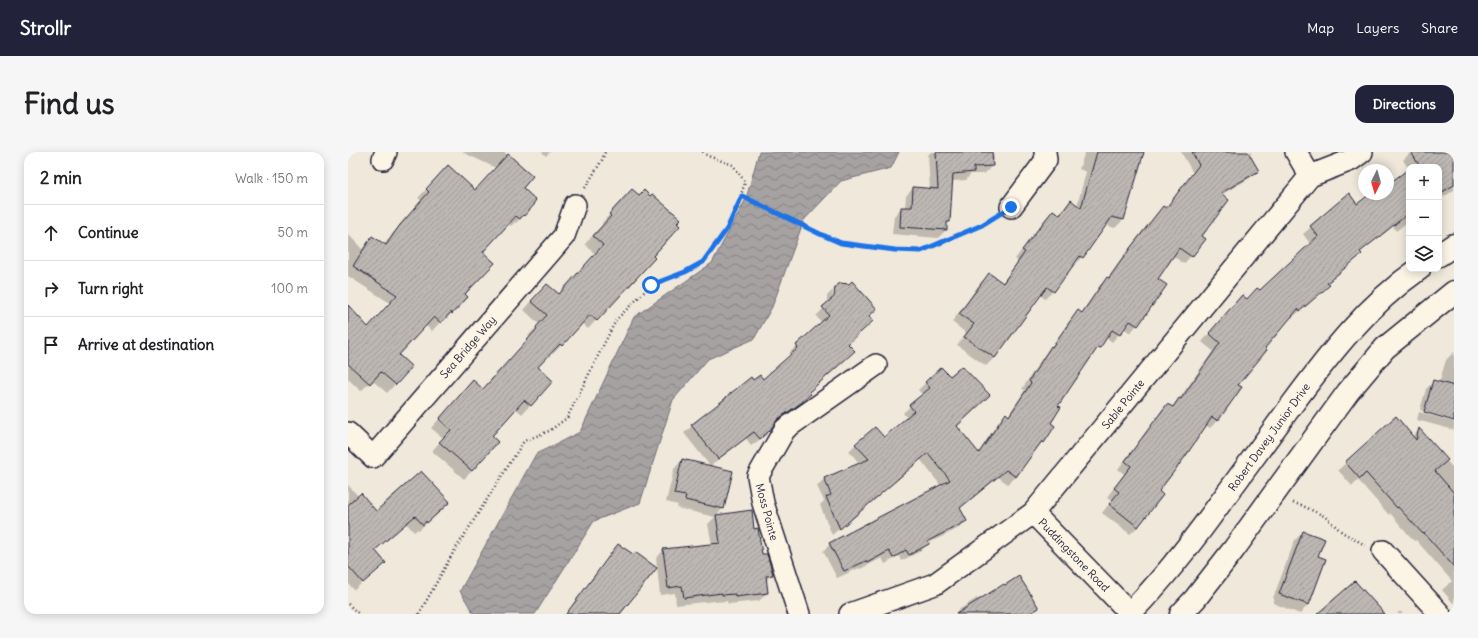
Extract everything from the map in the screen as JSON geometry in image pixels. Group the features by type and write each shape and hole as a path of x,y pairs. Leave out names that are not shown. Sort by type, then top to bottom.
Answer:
{"main road":[{"path":"1442,253 1454,245"},
{"name":"Robert Davey Junior Drive","path":"1130,614 1166,574 1200,531 1318,368 1358,322 1404,279 1414,272"},
{"path":"1181,614 1195,599 1226,559 1348,392 1385,348 1454,292"}],"street":[{"path":"1011,207 1046,160 1045,152"},
{"path":"1296,152 1310,176"},
{"name":"Sable Pointe","path":"850,614 935,584 1033,512 1310,176 1350,160 1362,152"},
{"name":"Sea Bridge Way","path":"348,433 373,457 564,236 575,205"},
{"name":"Moss Pointe","path":"799,614 763,504 758,476 785,429 876,365"},
{"name":"Puddingstone Road","path":"1033,512 1130,614"},
{"path":"1383,551 1440,614"}],"path":[{"path":"575,205 602,160 605,152"},
{"path":"419,614 453,553 524,441 549,431 567,418 616,320 651,285 685,272 703,262 727,229 742,196 745,182 733,165 708,156 702,152"},
{"path":"742,196 841,243 895,250 921,251 982,225 1011,207"},
{"path":"1270,498 1301,505 1324,516 1342,532 1364,545 1383,551"},
{"path":"348,604 359,614"}],"water":[{"path":"759,152 899,152 891,168 841,181 804,220 772,307 754,339 708,359 673,400 640,503 594,521 535,614 474,614 460,591 536,454 580,432 634,317 712,263 746,199"}],"building":[{"path":"936,152 992,152 993,166 974,167 974,172 953,174 950,222 947,222 947,230 900,227 901,207 912,207 913,187 938,189"},
{"path":"1097,152 1144,152 1124,220 1112,217 1083,258 1080,256 1054,292 1047,287 995,358 964,337 974,324 959,314 989,273 1003,283 1025,252 1022,250 1053,210 1060,215 1071,200 1081,208"},
{"path":"1192,152 1248,152 1259,171 1221,193 1229,200 1202,236 1206,239 1192,257 1179,248 1158,279 1167,285 1138,326 1130,321 1120,335 1112,330 1100,348 1098,347 1058,406 1061,407 1051,423 1055,426 1044,443 1042,441 1016,477 1006,470 960,508 967,521 928,541 929,544 909,555 906,550 893,558 889,551 867,563 866,561 844,571 829,543 950,480 928,453 840,529 826,497 831,495 824,478 869,459 855,444 875,427 884,437 914,411 909,405 930,388 925,382 941,367 950,376 962,366 990,395 957,426 979,453 1006,413 1009,416 1031,383 1029,381 1051,346 1052,347 1078,310 1082,313 1107,277 1109,278 1163,206 1166,208 1199,165"},
{"path":"1411,152 1454,152 1454,185 1442,192 1442,164 1418,164"},
{"path":"508,154 533,176 523,188 536,200 533,204 534,205 520,219 516,216 483,252 495,263 465,294 468,297 441,323 434,317 399,355 412,367 396,385 381,372 370,384 348,364 348,305 368,327 397,295 353,266 372,236 386,245 400,225 429,192 426,189 448,165 475,190"},
{"path":"1406,171 1406,215 1360,252 1362,254 1327,283 1330,285 1300,311 1298,309 1265,348 1267,350 1238,385 1242,387 1218,421 1212,417 1185,457 1159,491 1163,495 1138,527 1109,504 1119,492 1114,488 1131,466 1125,461 1167,404 1173,407 1179,398 1181,399 1220,343 1209,333 1242,295 1247,299 1257,288 1260,290 1318,236 1310,226 1349,193 1357,204 1362,200 1394,200 1394,180"},
{"path":"632,189 639,195 644,190 650,196 652,194 681,219 677,223 680,226 653,256 655,258 597,321 590,315 562,346 560,344 538,367 553,381 531,406 524,400 492,436 498,442 472,471 439,442 451,430 439,419 473,380 483,389 537,329 536,327 547,315 531,301 547,284 559,294 603,245 593,236 611,216 609,214"},
{"path":"852,281 877,309 869,316 873,321 848,344 855,351 809,392 811,394 801,403 778,419 770,430 760,439 754,432 718,459 691,425 751,377 753,380 760,375 763,379 798,348 796,345 829,315 822,307 834,297 835,287 840,283 849,284"},
{"path":"1433,380 1454,386 1454,421 1424,412"},
{"path":"1396,416 1416,440 1419,428 1448,460 1435,471 1454,493 1454,567 1424,533 1423,534 1398,507 1397,508 1366,473 1360,479 1345,462"},
{"path":"682,459 733,471 724,509 685,500 686,496 674,494"},
{"path":"421,471 450,502 423,525 415,516 375,550 386,563 363,583 348,566 348,505 361,493 376,511"},
{"path":"752,510 754,529 758,528 762,554 767,554 773,575 766,576 768,593 735,597 735,594 722,595 722,593 684,598 682,586 668,588 663,549 720,543 716,515"},
{"path":"1303,531 1325,539 1318,556 1326,559 1309,605 1279,594"},
{"path":"618,544 633,554 635,552 657,568 620,614 566,614"},
{"path":"1019,576 1039,608 1029,614 956,614 1004,584 1005,585"},
{"path":"1355,581 1385,614 1317,614"}],"route":[{"path":"651,285 685,272 703,262 727,229 742,196 841,243 895,250 921,251 982,225 1011,207"}]}
